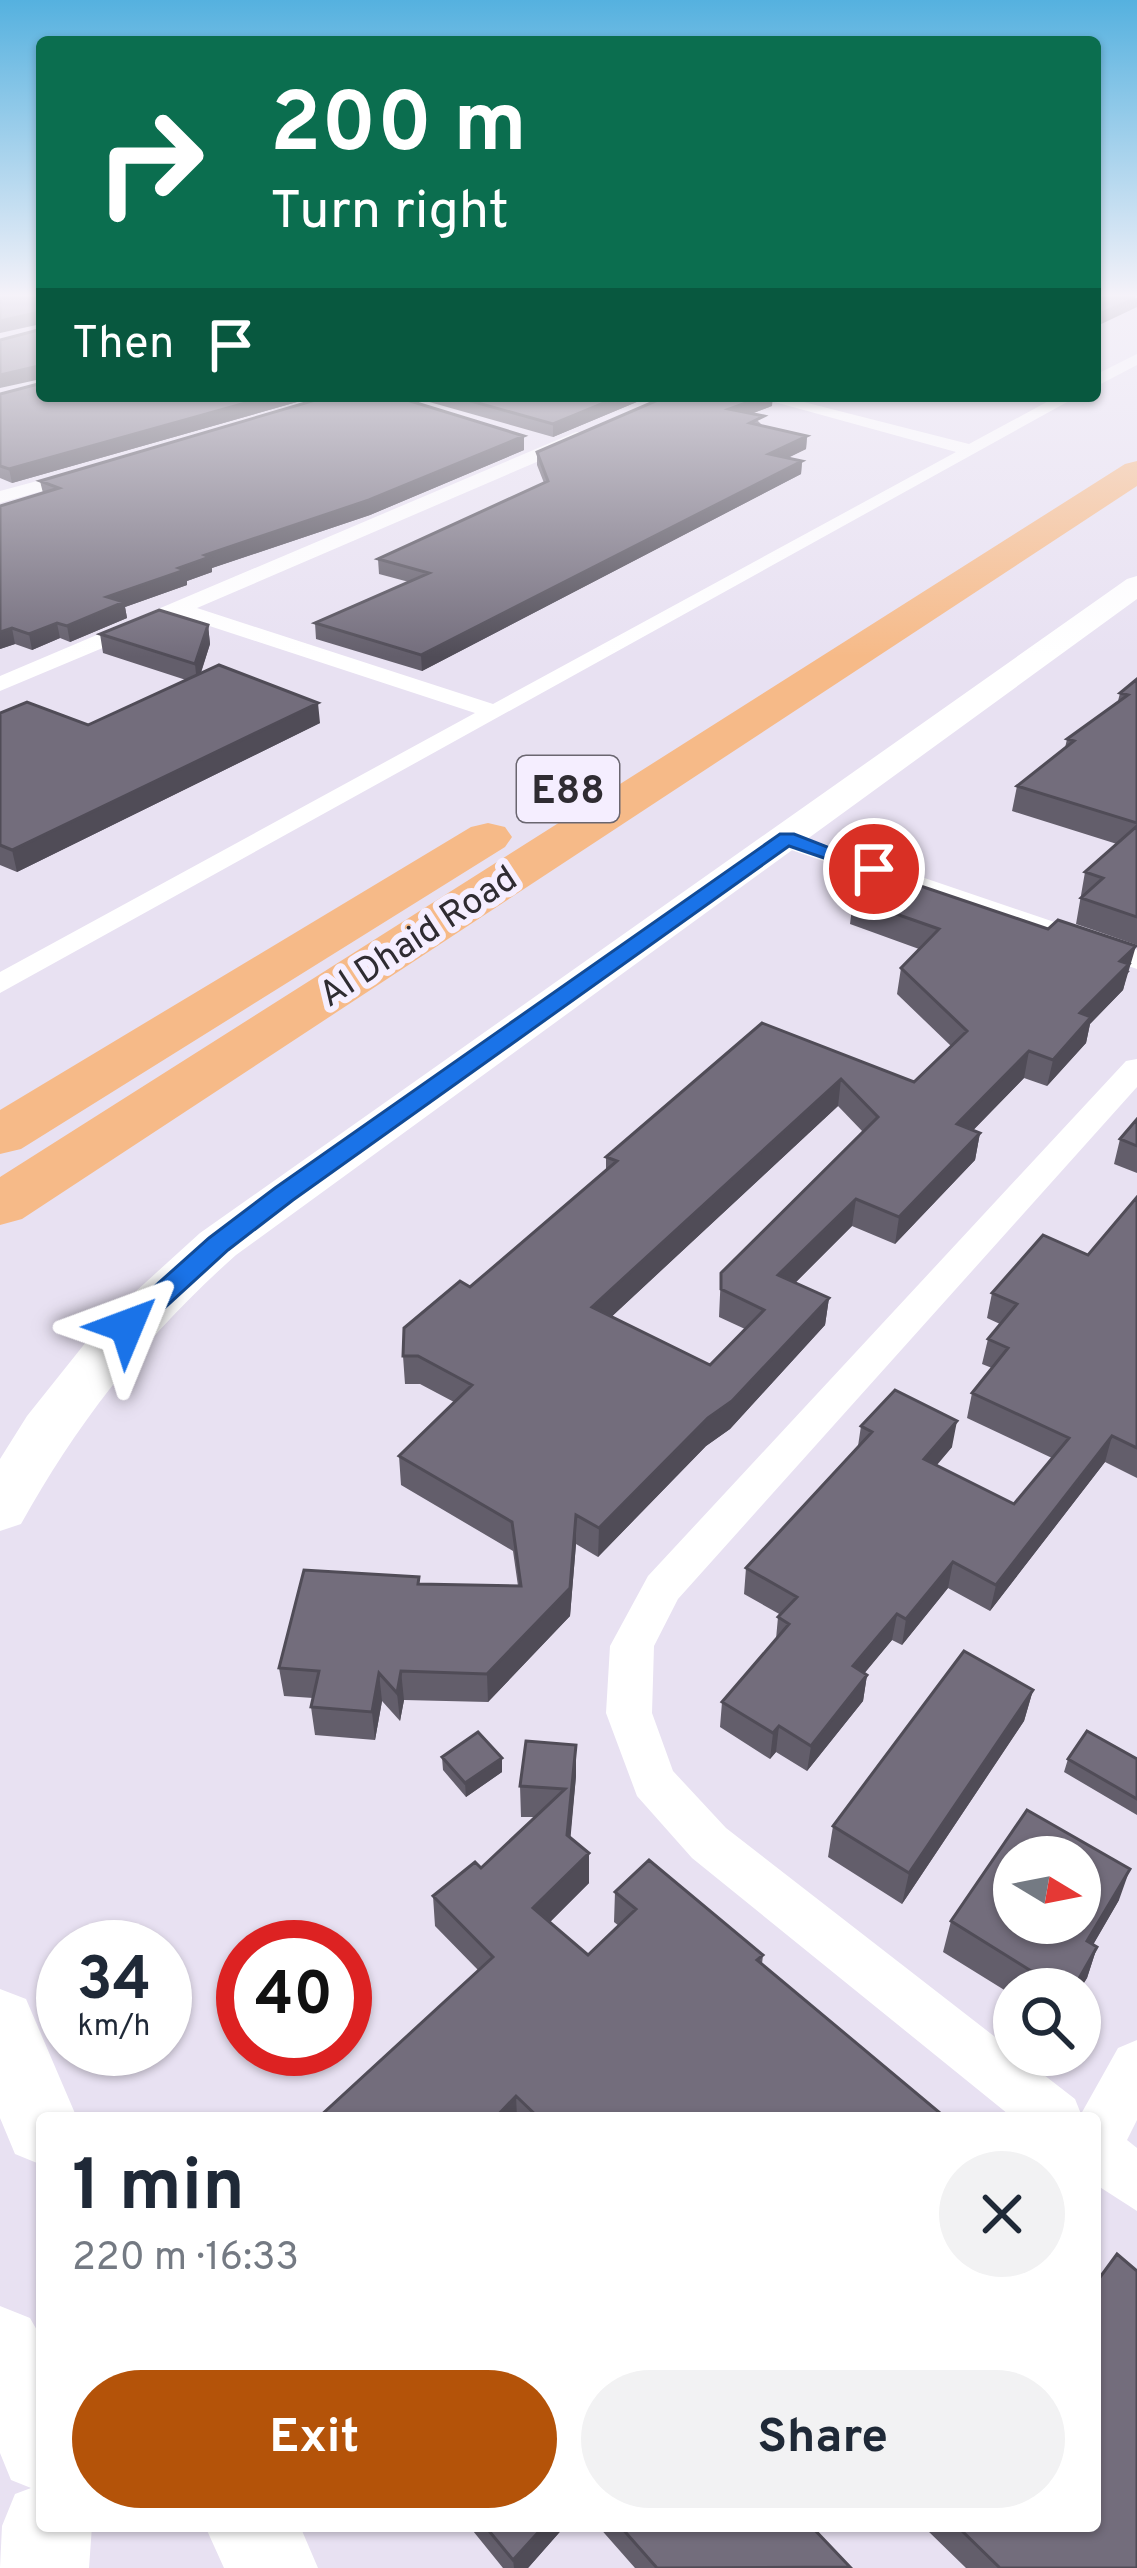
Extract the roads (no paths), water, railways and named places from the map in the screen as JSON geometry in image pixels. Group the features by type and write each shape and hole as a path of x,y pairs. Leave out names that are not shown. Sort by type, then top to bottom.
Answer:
{"highway":[{"name":"Al Dhaid Road","path":"0,1136 1137,443"},
{"name":"Al Dhaid Road","path":"0,1205 1137,471"},
{"path":"0,1236 190,1103 275,1027"},
{"path":"0,1121 135,1052"}],"street":[{"path":"845,418 970,450"},
{"path":"0,985 1030,418"},
{"path":"0,684 594,431"},
{"path":"531,442 553,448"},
{"path":"0,497 110,466"},
{"path":"0,1509 46,1425 85,1373 172,1283 284,1194 1137,584"},
{"path":"177,608 494,712"},
{"path":"787,838 1137,960"},
{"path":"1048,2112 709,1843 654,1782 628,1713 632,1646 663,1588 1137,1067"},
{"path":"0,2024 36,2112"},
{"path":"1101,2135 1137,2066"},
{"path":"1101,2152 1137,2183"},
{"path":"0,2348 8,2356 36,2433"},
{"path":"44,2568 47,2532"},
{"path":"253,2532 273,2568"}]}
